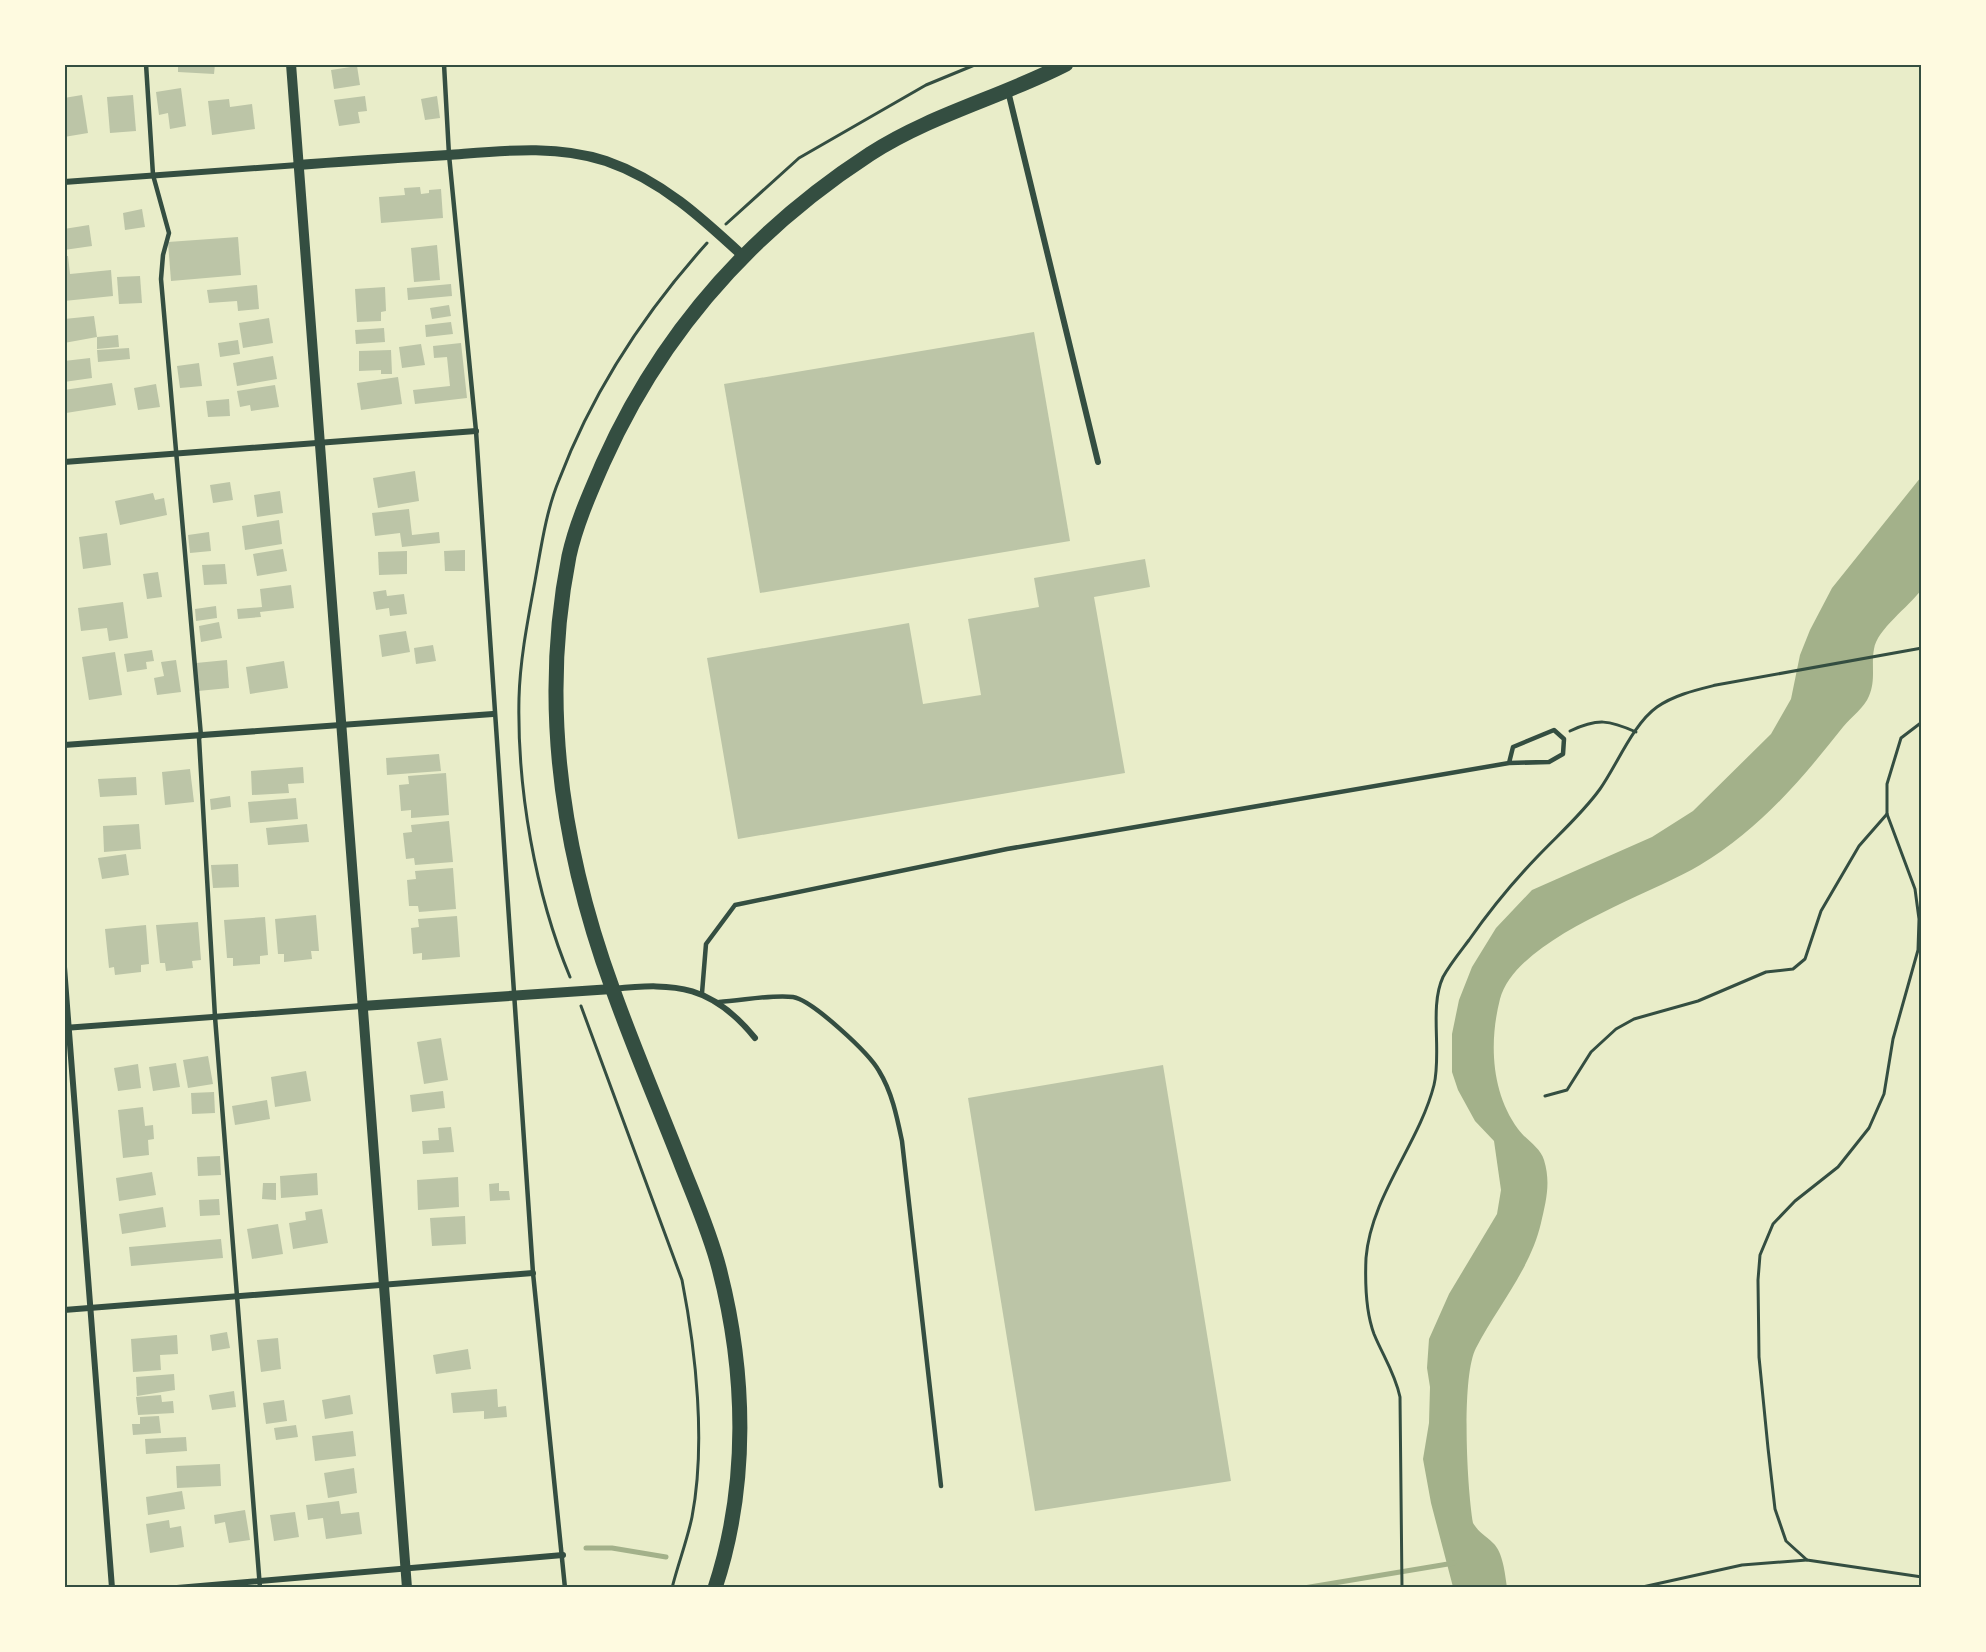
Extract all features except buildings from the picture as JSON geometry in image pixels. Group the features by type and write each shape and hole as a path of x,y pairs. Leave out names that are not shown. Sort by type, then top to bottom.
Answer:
{"main road":[{"path":"715,1587 726,1554 735,1501 739,1441 738,1370 731,1320 718,1263 612,989 575,866 562,801 558,765 556,680 570,554 584,506 644,382 690,314 743,256 813,195 873,152 934,121 1066,64"}],"street":[{"path":"291,64 407,1587"},
{"path":"1008,90 1098,462"},
{"path":"64,182 449,154 557,151 606,161 671,193 743,256"},
{"path":"64,462 476,431"},
{"path":"64,745 493,714"},
{"path":"64,967 112,1587"},
{"path":"67,1028 650,985 679,987 702,993 719,1002 739,1018 755,1038"},
{"path":"64,1310 533,1273"},
{"path":"177,1587 260,1584 406,1568 562,1555"}],"lane":[{"path":"146,64 153,175 169,232 163,255 161,279 201,736 199,738 215,1017 260,1584"},
{"path":"444,64 449,154 476,431 493,714 533,1273 565,1587"},
{"path":"702,993 706,944 735,905 1007,849 1509,763 1549,762 1563,754 1564,739 1554,730 1523,741 1513,747 1509,763"},
{"path":"719,1002 794,997 816,1009 849,1037 879,1070 893,1103 902,1141 941,1486"}],"path":[{"path":"672,1587 692,1516 699,1432 691,1324 682,1280 560,954 534,861 523,767 519,698 526,635 541,548 558,481 608,376 678,275 717,232 799,158 926,85 976,64"},
{"path":"1402,1587 1400,1397 1397,1380 1374,1334 1369,1313 1365,1284 1366,1254 1377,1218 1423,1121 1434,1085 1438,1063 1437,1019 1442,980 1502,896 1572,822 1600,788 1636,732 1656,708 1673,699 1716,685 1922,648"},
{"path":"1560,735 1584,724 1610,720 1636,732"},
{"path":"1807,1560 1786,1541 1775,1509 1759,1357 1760,1255 1773,1224 1795,1202 1838,1167 1869,1128 1884,1094 1893,1040 1918,950 1919,919 1915,889 1887,814 1887,784 1901,738 1922,722"},
{"path":"1545,1096 1567,1090 1591,1052 1616,1029 1634,1019 1698,1001 1766,972 1793,969 1805,959 1821,911 1859,846 1887,814"},
{"path":"1638,1587 1742,1565 1807,1560 1922,1576"}],"shaded area":[{"path":"1921,477 1921,590 1876,641 1872,684 1864,704 1812,766 1760,820 1741,836 1700,865 1586,921 1557,938 1531,957 1511,977 1500,999 1494,1032 1498,1083 1509,1115 1518,1129 1542,1155 1546,1168 1547,1192 1541,1223 1529,1257 1476,1348 1468,1383 1467,1460 1473,1523 1499,1552 1507,1587 1453,1587 1431,1503 1423,1459 1429,1423 1430,1387 1427,1368 1429,1339 1449,1294 1497,1214 1501,1190 1494,1141 1475,1121 1458,1090 1452,1072 1452,1034 1459,1000 1472,967 1496,928 1532,890 1652,837 1693,811 1771,734 1791,699 1800,655 1832,588"}],"waterway":[{"path":"586,1548 612,1548 666,1557"},
{"path":"1304,1588 1454,1563"}]}
